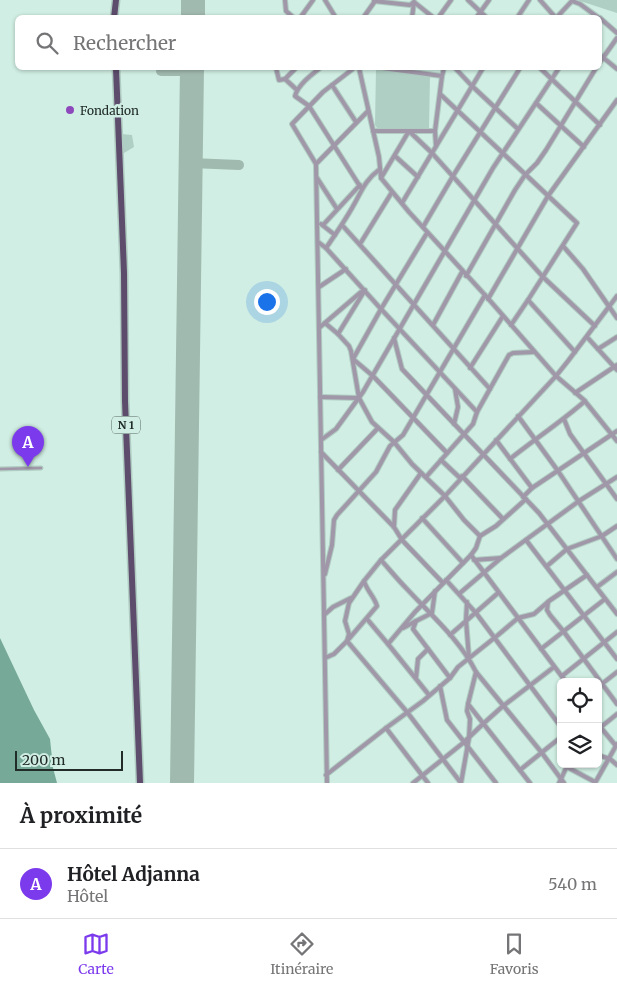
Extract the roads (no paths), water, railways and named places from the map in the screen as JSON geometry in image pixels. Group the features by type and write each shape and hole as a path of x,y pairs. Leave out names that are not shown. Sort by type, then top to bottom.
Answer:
{"highway":[{"path":"114,15 116,0"},
{"name":"N 1","path":"116,70 124,282 125,401 140,783"}],"street":[{"path":"285,0 286,11 291,15"},
{"path":"302,15 313,0"},
{"path":"325,0 333,15"},
{"path":"440,15 451,0"},
{"path":"468,0 484,15"},
{"path":"478,15 488,0"},
{"path":"519,15 529,0"},
{"path":"540,0 554,15"},
{"path":"365,15 375,1 410,5 414,1"},
{"path":"412,15 414,1"},
{"path":"414,1 430,15"},
{"path":"558,15 572,1 580,4 594,15"},
{"path":"602,21 617,33"},
{"path":"602,55 617,38"},
{"path":"602,57 617,69"},
{"path":"276,70 279,80 285,79 294,70"},
{"path":"318,70 298,90 295,96 309,106 361,187"},
{"path":"327,783 317,178 316,164 292,124 332,85 351,70"},
{"path":"359,70 381,178 427,233 534,352 556,376 585,401 617,441"},
{"path":"411,70 442,76"},
{"path":"436,146 435,131 444,70"},
{"path":"456,70 518,129"},
{"path":"402,204 482,70"},
{"path":"423,227 519,70"},
{"path":"542,70 600,124"},
{"path":"321,440 336,429 359,398 502,153 558,70"},
{"path":"466,276 525,174 537,163 595,70"},
{"path":"285,79 298,90"},
{"path":"332,85 356,122"},
{"path":"440,94 577,223 511,325"},
{"path":"324,578 332,545 334,520 342,508 376,472 385,453 403,435 439,372 548,196 617,100"},
{"path":"536,103 584,147"},
{"path":"316,164 368,111"},
{"path":"373,131 435,131"},
{"path":"409,131 432,153 543,277 595,326"},
{"path":"381,178 409,131"},
{"path":"395,156 418,177"},
{"path":"323,225 337,209 380,169"},
{"path":"317,178 337,209"},
{"path":"326,248 342,225 361,187"},
{"path":"360,244 392,192"},
{"path":"317,221 335,235"},
{"path":"342,225 490,388"},
{"path":"353,359 380,309 396,286 427,233"},
{"path":"318,241 477,412"},
{"path":"563,246 583,269 617,318"},
{"path":"318,287 346,269"},
{"path":"433,325 462,272"},
{"path":"319,328 365,290"},
{"path":"338,334 365,290"},
{"path":"347,641 349,634 345,622 351,598 364,581 381,560 445,496 556,376 617,296"},
{"path":"528,300 575,352"},
{"path":"470,368 502,316"},
{"path":"325,323 349,346 359,398 369,418 445,496 464,520 480,536"},
{"path":"575,392 616,367 587,337"},
{"path":"598,349 617,337"},
{"path":"394,338 402,369 548,523 617,614"},
{"path":"426,477 474,423 477,412 511,353 534,352"},
{"path":"353,359 447,453"},
{"path":"454,424 458,407 455,389"},
{"path":"320,397 359,398"},
{"path":"510,459 585,401"},
{"path":"518,416 558,470 617,559"},
{"path":"564,419 570,434 617,499"},
{"path":"338,470 378,428"},
{"path":"388,644 422,604 471,555 476,548 480,536 503,519 525,498 532,488 617,431"},
{"path":"496,440 532,488"},
{"path":"321,452 394,527 402,540 460,593 558,723"},
{"path":"441,460 503,519"},
{"path":"0,469 41,468"},
{"path":"394,527 395,510 421,473"},
{"path":"460,593 501,558 548,523 617,477"},
{"path":"422,518 463,563"},
{"path":"547,566 567,549 602,536 617,526"},
{"path":"526,540 617,659"},
{"path":"471,555 562,676 617,632"},
{"path":"474,560 501,558"},
{"path":"381,560 432,614 469,658 476,672 542,753 561,782"},
{"path":"597,587 617,572"},
{"path":"326,775 450,678 458,667 518,618 534,614 587,575"},
{"path":"325,658 334,654 347,641 377,606 376,600 366,590 364,581"},
{"path":"432,614 435,591"},
{"path":"450,635 498,593"},
{"path":"324,615 333,607 351,598"},
{"path":"541,649 605,599"},
{"path":"467,602 466,620 469,658"},
{"path":"549,602 547,610 595,678"},
{"path":"400,630 432,614"},
{"path":"367,619 429,695"},
{"path":"416,621 413,629 450,678"},
{"path":"347,641 407,712 461,783 469,738 470,719 467,711 476,672"},
{"path":"416,678 418,658 428,649"},
{"path":"413,783 442,758 464,743 504,706 554,667"},
{"path":"602,683 617,672"},
{"path":"440,686 447,720 496,783"},
{"path":"602,687 617,704"},
{"path":"468,704 530,783"},
{"path":"602,724 617,714"},
{"path":"386,728 428,783"},
{"path":"572,768 597,782 616,745 602,728"},
{"path":"520,770 557,741"},
{"path":"602,756 610,759 617,765"},
{"path":"561,782 567,768"}],"place":[{"name":"Fondation","path":"70,110"},
{"name":"Hôtel Adjanna","path":"28,467"}]}
